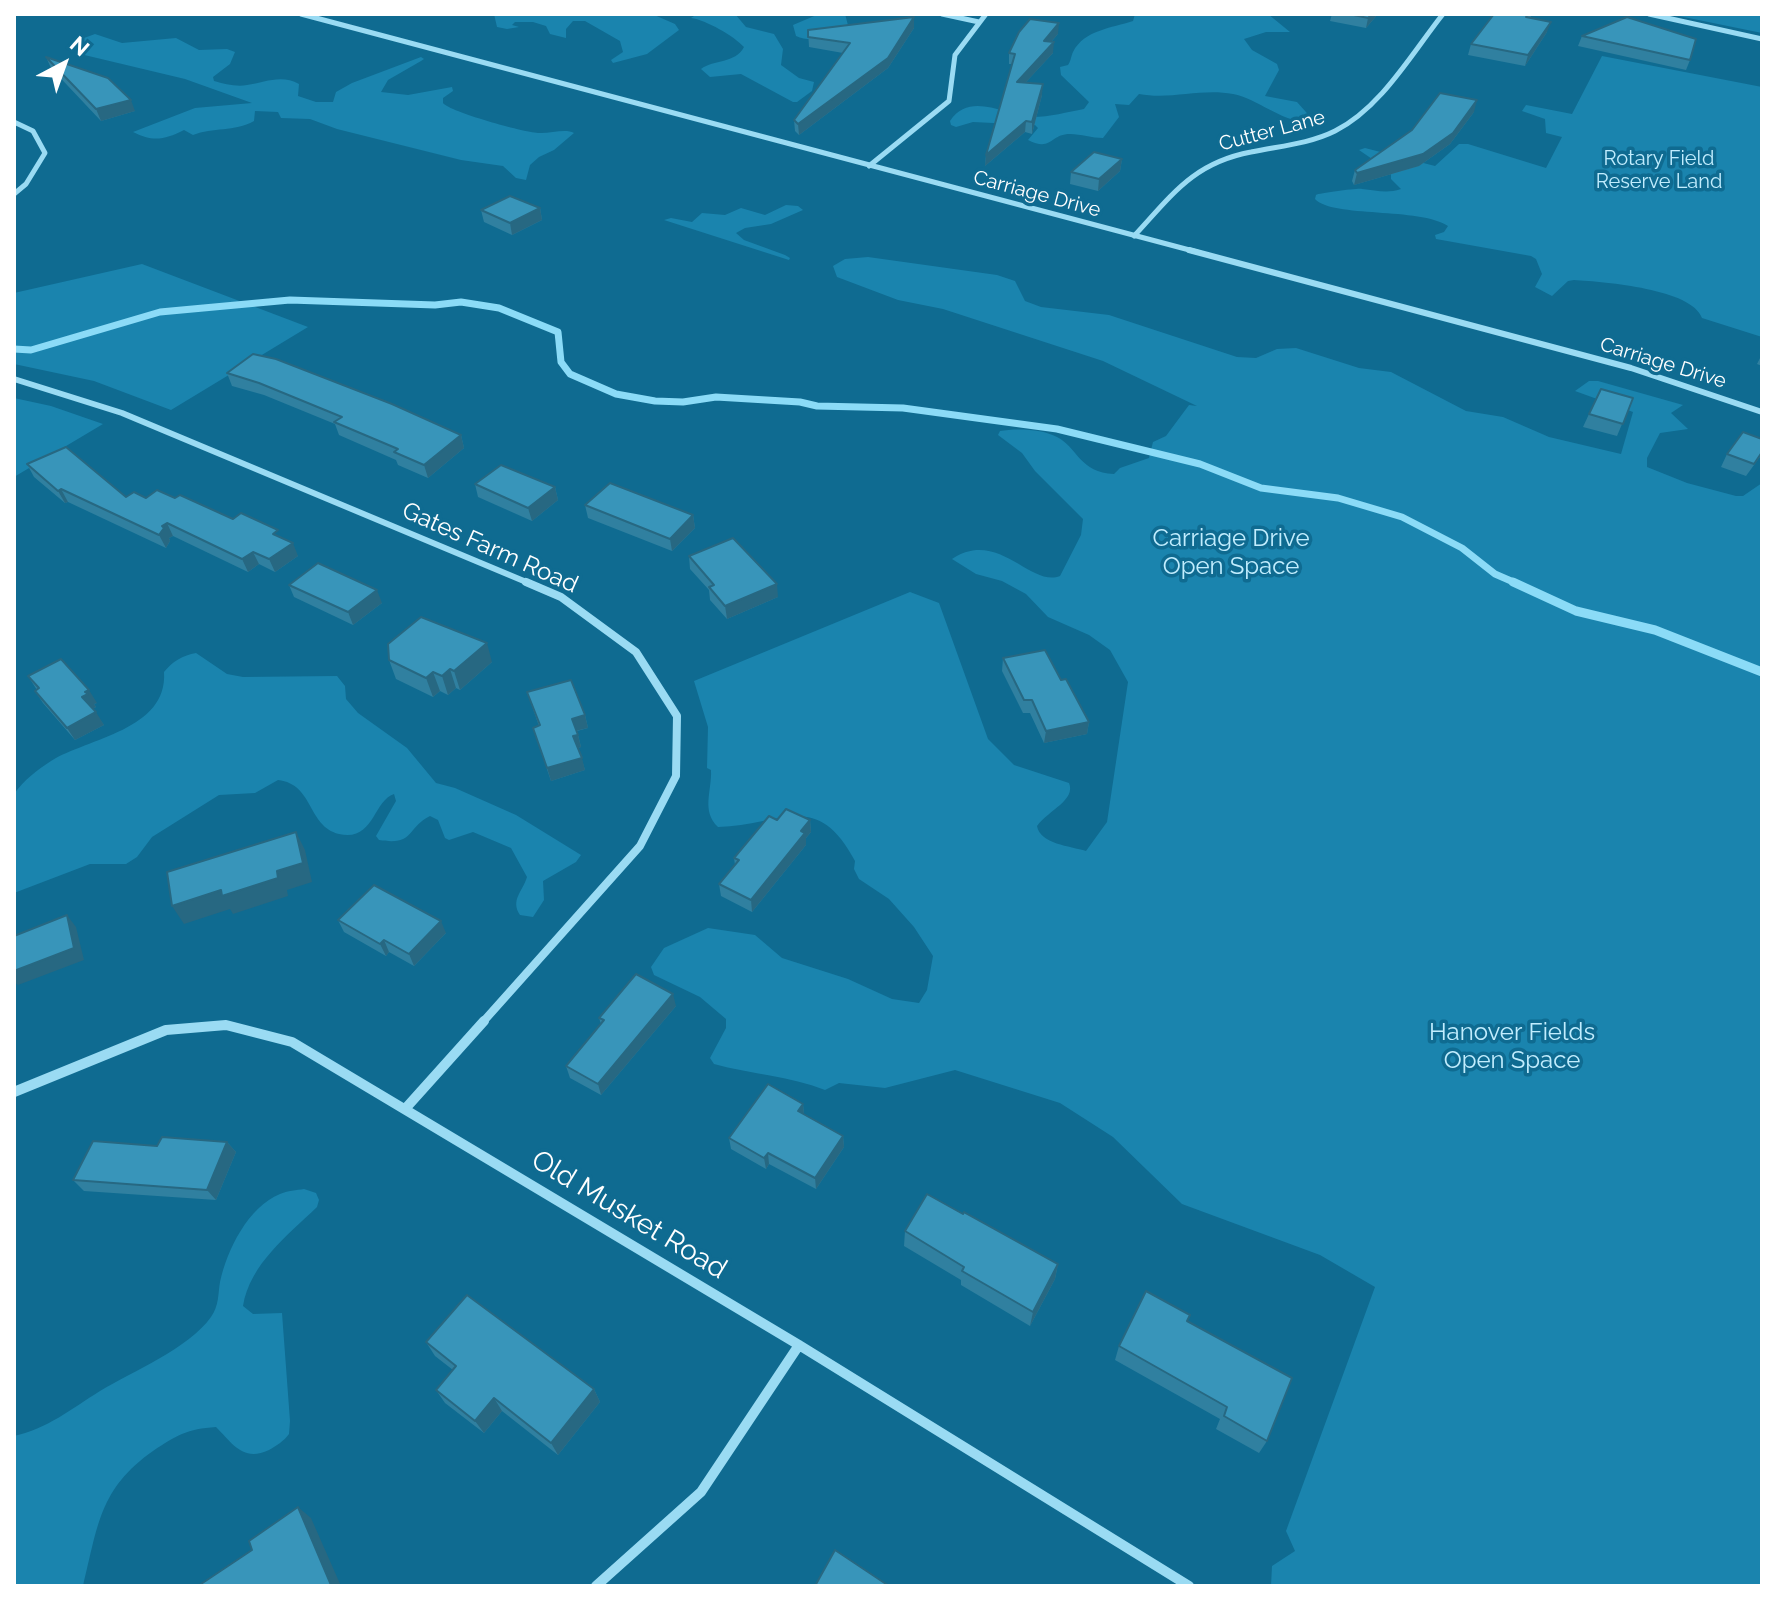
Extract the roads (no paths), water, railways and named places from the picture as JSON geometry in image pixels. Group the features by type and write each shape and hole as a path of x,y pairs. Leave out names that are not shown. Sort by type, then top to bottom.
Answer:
{"street":[{"name":"Carriage Drive","path":"301,14 1631,368 1762,412"},
{"path":"942,14 979,22"},
{"path":"869,166 949,101 955,55 986,14"},
{"name":"Cutter Lane","path":"1134,236 1199,170 1232,156 1293,145 1335,131 1360,114 1443,14"},
{"path":"1649,14 1762,39"},
{"path":"14,122 33,131 45,153 26,184 14,194"},
{"name":"Gates Farm Road","path":"14,379 122,413 561,597 636,652 677,716 676,776 640,846 405,1109"},
{"name":"Old Musket Road","path":"14,1092 166,1030 226,1025 292,1042 799,1345 1189,1586"},
{"path":"596,1586 701,1492 799,1345"}],"waterway":[{"path":"14,349 31,350 160,312 290,300 435,305 461,302 499,308 558,332 561,362 570,374 616,394 655,401 683,402 716,397 800,402 817,406 903,408 1057,429 1200,464 1261,488 1338,498 1402,517 1462,548 1495,574 1518,584"},
{"path":"1513,582 1576,611 1655,630 1762,672"}],"park label":[{"name":"Rotary Field Reserve Land","path":"1659,170"},
{"name":"Carriage Drive Open Space","path":"1231,553"},
{"name":"Hanover Fields Open Space","path":"1512,1047"}]}
